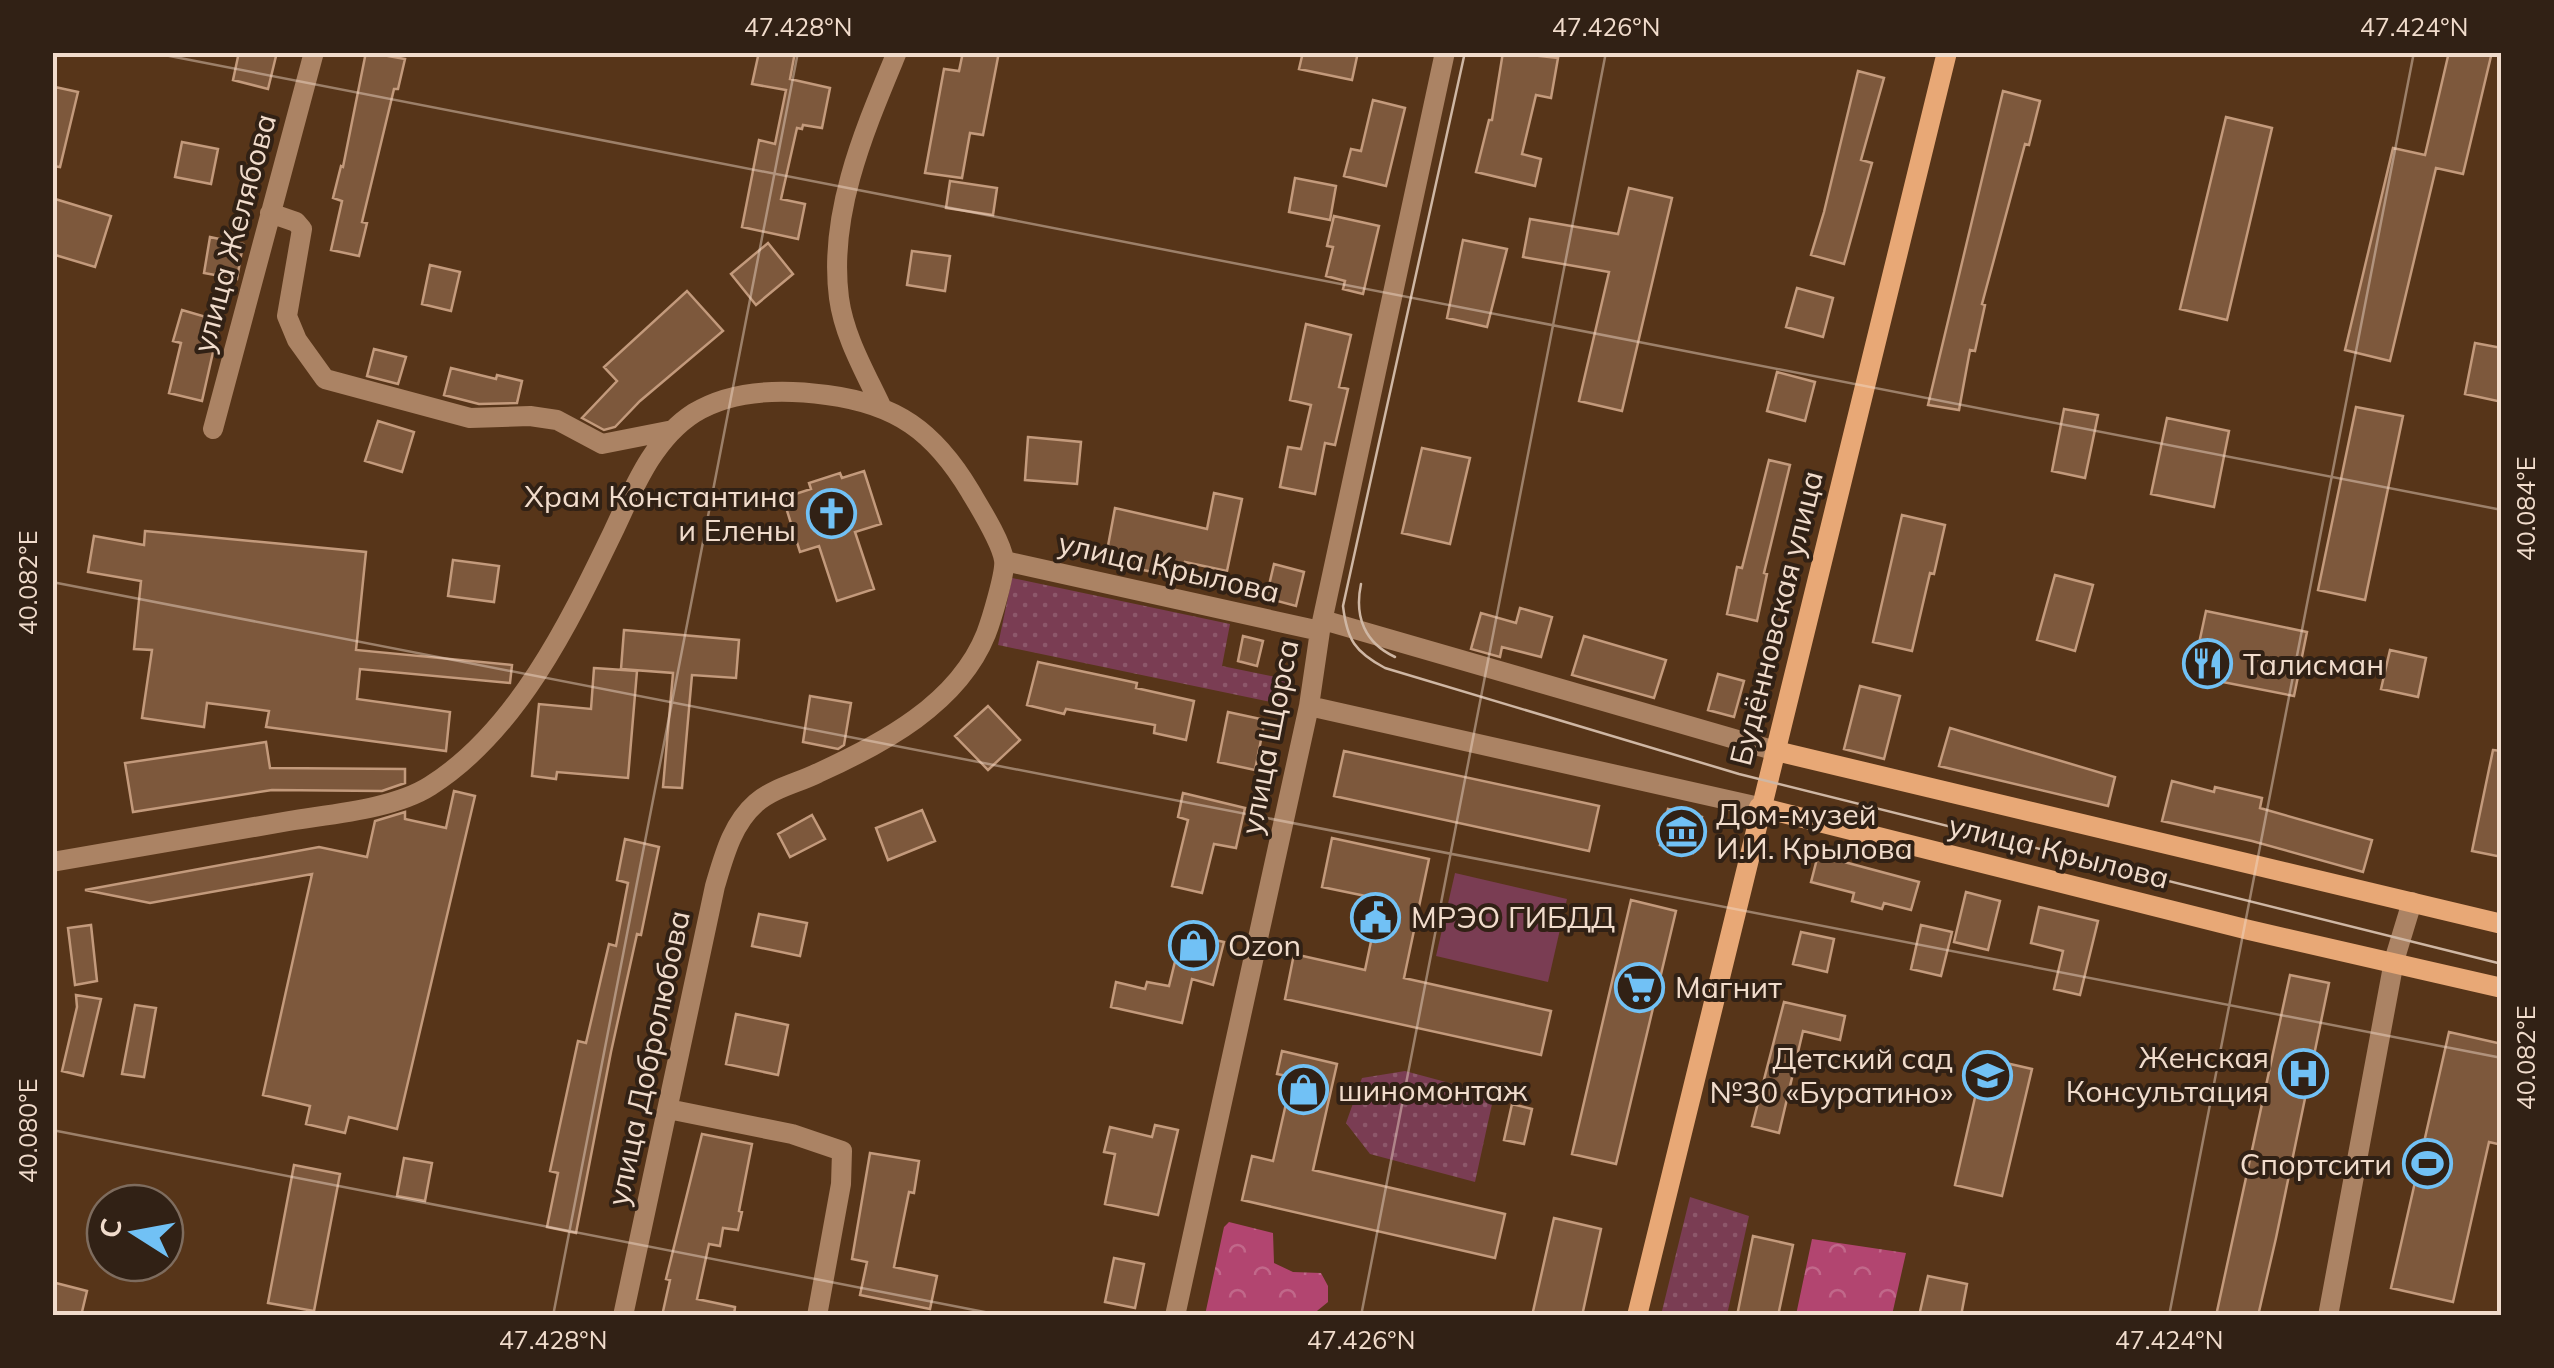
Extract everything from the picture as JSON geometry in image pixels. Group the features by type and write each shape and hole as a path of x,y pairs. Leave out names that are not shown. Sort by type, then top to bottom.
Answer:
{"street":[{"name":"улица Желябова","path":"213,429 314,52"},
{"path":"880,406 852,342 839,298 840,242 862,134 896,52"},
{"name":"улица Щорса","path":"1175,1316 1309,706 1322,625 1444,52"},
{"name":"Будённовская улица","path":"1636,1316 1947,52"},
{"path":"270,213 296,222 302,229 287,316 296,340 325,379 470,418 530,416 557,420 602,444 673,430"},
{"path":"52,862 348,812 427,788 486,742 518,703 580,594 644,467 673,430 715,402 743,395 793,391 880,406 913,424 952,463 1005,561"},
{"name":"улица Крылова","path":"1005,561 1322,625 1776,751 2502,924"},
{"name":"улица Добролюбова","path":"623,1316 714,886 733,833 743,817 770,794 886,739 923,714 946,692 986,634 1005,561"},
{"name":"улица Крылова","path":"1309,706 1759,808 2249,930 2502,988"},
{"path":"2328,1316 2394,961 2412,902"},
{"path":"668,1110 792,1134 842,1151 841,1184 817,1316"}],"shaded area":[{"path":"1012,578 1230,624 1222,666 1286,679 1280,704 998,645"},
{"path":"1455,873 1567,899 1548,982 1436,956"},
{"path":"1405,1071 1494,1095 1475,1182 1370,1154 1346,1123 1362,1078"},
{"path":"1690,1197 1749,1216 1727,1315 1661,1315"}],"green space":[{"path":"1229,1222 1273,1233 1274,1263 1293,1272 1321,1273 1328,1286 1328,1302 1312,1315 1205,1315 1224,1227"},
{"path":"1812,1239 1906,1253 1892,1315 1796,1315"}],"building":[{"path":"239,52 277,52 268,89 233,80"},
{"path":"366,52 405,59 362,222 367,223 359,256 331,250 342,201 333,198"},
{"path":"759,52 795,52 790,79 830,88 822,128 797,128 781,199 805,204 798,239 742,227 759,140 775,144 786,90 752,84"},
{"path":"963,52 999,52 983,135 970,133 962,178 925,173 944,69 959,71"},
{"path":"1303,52 1358,52 1352,80 1299,69"},
{"path":"1503,52 1558,58 1551,98 1536,95 1522,154 1541,159 1535,186 1476,172 1492,120"},
{"path":"2449,52 2492,52 2463,174 2436,168 2390,361 2345,350 2393,148 2425,155"},
{"path":"1858,71 1884,78 1861,160 1872,163 1844,264 1811,255"},
{"path":"55,87 78,92 60,167 52,166"},
{"path":"2003,91 2040,101 1982,304 1985,305 1975,351 1970,350 1959,410 1928,405"},
{"path":"1373,100 1405,108 1386,186 1344,176 1351,149 1361,151"},
{"path":"2226,117 2272,128 2227,320 2180,309"},
{"path":"182,142 218,149 211,184 175,177"},
{"path":"1295,178 1336,186 1330,220 1289,212"},
{"path":"950,181 997,188 993,215 946,208"},
{"path":"1629,188 1672,198 1622,411 1579,401 1609,272 1523,257 1530,219 1618,234"},
{"path":"52,198 111,216 95,267 52,254"},
{"path":"1334,216 1379,226 1363,294 1343,289 1345,281 1326,276 1333,247 1327,246"},
{"path":"210,237 243,244 237,279 204,273"},
{"path":"1463,240 1507,249 1487,327 1447,318"},
{"path":"768,243 793,274 756,305 731,274"},
{"path":"912,251 950,256 945,291 907,285"},
{"path":"430,265 460,272 451,311 422,304"},
{"path":"1797,288 1833,298 1823,337 1786,327"},
{"path":"687,291 723,331 615,427 604,430 582,418 617,381 604,367"},
{"path":"182,310 220,321 202,401 169,393 181,343 173,341"},
{"path":"1306,324 1351,335 1339,387 1348,389 1335,445 1325,443 1315,494 1280,487 1288,447 1301,449 1311,405 1290,400"},
{"path":"2475,343 2502,348 2502,402 2465,394"},
{"path":"374,349 406,357 398,384 367,376"},
{"path":"451,368 522,381 517,403 479,404 444,395"},
{"path":"1777,372 1815,382 1805,421 1767,411"},
{"path":"2356,407 2403,416 2365,600 2318,590"},
{"path":"2064,409 2098,415 2085,478 2052,471"},
{"path":"2167,418 2229,431 2214,507 2151,494"},
{"path":"378,421 414,432 402,472 365,461"},
{"path":"1028,437 1081,442 1077,484 1025,480"},
{"path":"1422,448 1470,458 1450,544 1402,533"},
{"path":"1769,460 1790,465 1764,573 1767,574 1757,621 1727,614"},
{"path":"864,471 881,524 855,532 874,589 837,601 819,546 800,552 783,498 811,489 809,483 840,473 842,478"},
{"path":"1214,493 1242,499 1227,571 1185,562 1181,578 1105,562 1115,508 1207,529"},
{"path":"1902,515 1945,525 1912,651 1873,642"},
{"path":"145,531 366,552 356,650 512,665 510,683 360,669 357,699 450,712 446,751 266,727 269,711 207,703 204,727 142,718 152,650 134,649 141,581 88,572 94,536 144,545"},
{"path":"453,560 499,566 494,602 448,596"},
{"path":"1274,564 1304,572 1296,606 1266,598"},
{"path":"2055,575 2093,585 2075,651 2037,640"},
{"path":"1520,608 1552,617 1541,657 1502,647 1500,657 1471,649 1481,613 1516,623"},
{"path":"2206,611 2307,632 2294,696 2192,676"},
{"path":"624,630 739,640 736,678 692,675 682,788 663,787 673,673 621,669"},
{"path":"1243,636 1263,641 1257,666 1238,661"},
{"path":"1584,636 1666,660 1654,698 1572,675"},
{"path":"2390,650 2426,658 2418,697 2381,689"},
{"path":"1038,662 1137,683 1136,688 1194,701 1186,740 1154,733 1155,725 1066,709 1064,714 1027,705"},
{"path":"594,668 637,671 628,778 557,772 556,779 532,776 539,704 591,709"},
{"path":"1718,674 1744,681 1734,717 1708,710"},
{"path":"1860,686 1900,696 1884,759 1844,749"},
{"path":"810,696 851,703 844,745 838,749 803,742"},
{"path":"988,706 1020,740 988,770 955,736"},
{"path":"1228,712 1265,720 1255,770 1218,762"},
{"path":"1950,728 2115,777 2108,806 1939,766"},
{"path":"266,742 270,768 405,769 405,783 382,791 272,790 133,812 125,763"},
{"path":"2493,750 2502,751 2502,857 2472,851"},
{"path":"1344,751 1599,806 1589,851 1334,796"},
{"path":"2172,781 2214,792 2215,787 2262,798 2260,808 2372,840 2363,872 2162,821"},
{"path":"454,791 475,796 397,1129 349,1117 345,1133 306,1124 310,1106 263,1095 312,874 150,903 85,890 319,847 367,857 375,821 405,812 405,819 446,828"},
{"path":"1183,793 1245,808 1236,848 1214,844 1202,893 1172,886 1188,820 1178,817"},
{"name":"Дом-музей И.И. Крылова","path":"1668,809 1702,817 1693,853 1660,845"},
{"path":"922,810 935,841 888,860 876,828"},
{"path":"812,815 825,839 790,857 778,834"},
{"path":"1332,838 1429,859 1404,978 1551,1011 1541,1055 1285,999 1294,954 1365,970 1380,899 1322,887"},
{"path":"625,839 659,847 611,1052 576,1233 547,1227 558,1173 550,1171 578,1041 586,1043 609,944 616,946 628,883 617,880"},
{"path":"1818,855 1919,882 1911,910 1884,903 1882,909 1852,901 1854,893 1811,882"},
{"path":"1966,892 2000,901 1988,950 1954,942"},
{"path":"1631,900 1676,911 1616,1164 1572,1154"},
{"path":"2039,907 2098,921 2080,995 2054,989 2063,951 2031,943"},
{"path":"759,914 807,923 800,956 752,946"},
{"path":"91,925 97,981 75,985 68,928"},
{"path":"1921,925 1952,932 1941,976 1911,969"},
{"path":"1801,932 1834,939 1827,972 1793,964"},
{"path":"1182,933 1224,942 1213,985 1192,979 1182,1023 1111,1007 1116,982 1145,989 1147,982 1169,986"},
{"path":"2290,975 2329,983 2276,1238 2258,1316 2216,1316"},
{"path":"76,995 101,999 83,1076 62,1071 77,1007"},
{"path":"1784,1002 1845,1016 1840,1040 1803,1031 1779,1133 1752,1126"},
{"path":"135,1005 156,1008 144,1077 122,1074"},
{"path":"736,1014 788,1025 778,1075 726,1064"},
{"path":"2449,1032 2502,1044 2502,1145 2489,1142 2453,1302 2391,1288"},
{"path":"1282,1051 1337,1064 1313,1170 1505,1214 1495,1258 1242,1200 1252,1156 1273,1161 1292,1077 1277,1074"},
{"path":"1984,1058 2032,1069 2002,1196 1955,1185"},
{"path":"1512,1104 1532,1109 1524,1144 1504,1140"},
{"path":"1155,1125 1178,1130 1158,1215 1105,1204 1115,1154 1104,1152 1110,1127 1152,1137"},
{"path":"702,1134 752,1144 738,1230 723,1228 720,1246 709,1244 697,1299 735,1307 734,1316 662,1316 670,1280 666,1279"},
{"path":"870,1153 919,1161 894,1267 937,1276 930,1309 860,1295 867,1262 852,1259"},
{"path":"404,1158 432,1163 425,1201 397,1196"},
{"path":"294,1165 340,1174 314,1311 268,1303"},
{"path":"1554,1218 1601,1229 1582,1316 1532,1316"},
{"path":"1753,1236 1793,1245 1778,1316 1737,1316"},
{"path":"1114,1258 1144,1264 1135,1308 1105,1302"},
{"path":"1928,1276 1967,1284 1961,1316 1919,1316"},
{"path":"52,1282 87,1291 81,1316 52,1316"}],"tram line":[{"path":"1465,52 1343,606 1350,636 1366,656 1385,668 1739,774 2502,964"},
{"path":"1361,584 1359,607 1364,628 1376,644 1395,657"}],"place":[{"name":"Храм Константина и Елены","path":"831,513"},
{"name":"Талисман","path":"2208,664"},
{"name":"Дом-музей И.И. Крылова","path":"1681,831"},
{"name":"МРЭО ГИБДД","path":"1376,917"},
{"name":"Ozon","path":"1193,945"},
{"name":"Магнит","path":"1640,987"},
{"name":"Женская Консультация","path":"2304,1074"},
{"name":"Детский сад №30 «Буратино»","path":"1988,1075"},
{"name":"шиномонтаж","path":"1303,1090"},
{"name":"Спортсити","path":"2427,1164"}]}
